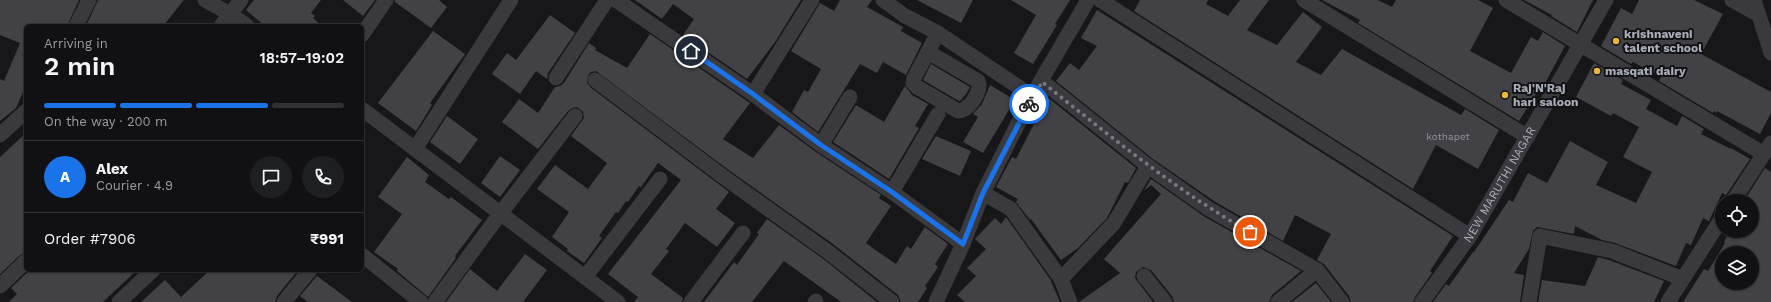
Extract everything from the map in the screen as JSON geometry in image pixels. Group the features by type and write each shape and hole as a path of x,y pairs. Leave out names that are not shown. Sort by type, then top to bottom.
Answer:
{"street":[{"path":"77,24 89,0"},
{"path":"205,0 244,24"},
{"path":"222,24 241,0"},
{"path":"364,32 386,0"},
{"path":"415,149 511,0"},
{"path":"556,78 607,0"},
{"path":"616,0 753,94 821,145 892,192 963,244"},
{"path":"753,94 812,0"},
{"path":"883,0 905,16 938,33 1032,96"},
{"path":"936,302 963,244 983,193 1032,96 1042,82 1088,0"},
{"path":"1100,0 1470,236"},
{"path":"1304,0 1528,137"},
{"path":"1506,0 1580,46 1768,149 1738,194"},
{"name":"NEW MARUTHI NAGAR","path":"1422,302 1470,236 1606,0"},
{"path":"1732,0 1756,7 1771,53"},
{"path":"928,52 978,81 980,84 979,89 967,108 962,111 958,111 917,87 913,83 928,52 938,33"},
{"path":"956,68 967,52"},
{"path":"595,80 725,178 827,251 892,302"},
{"path":"1042,82 1148,166 1209,209 1317,270 1342,302"},
{"path":"821,145 850,97"},
{"path":"364,111 618,302"},
{"path":"0,135 24,113"},
{"path":"892,192 938,114"},
{"path":"435,302 575,116"},
{"path":"1061,279 1114,223 1148,166"},
{"path":"585,277 660,178"},
{"path":"983,193 1011,209 1061,279 1070,302"},
{"path":"1668,302 1715,229"},
{"path":"691,302 743,233"},
{"path":"1529,302 1540,236 1612,251 1683,279"},
{"path":"364,257 421,302"},
{"path":"0,286 24,263"},
{"path":"1278,302 1317,270"},
{"path":"119,302 152,272"},
{"path":"284,302 308,272"},
{"path":"1144,276 1165,302"}],"building":[{"path":"0,0 79,0 68,24 24,24 24,90 16,108 0,121 0,79 4,81 20,43 0,35"},
{"path":"98,0 184,0 165,24 87,24"},
{"path":"254,0 321,0 311,13 315,16 313,18 320,24 263,24 246,10"},
{"path":"343,0 375,0 363,16"},
{"path":"395,0 439,0 447,7 431,28 395,2"},
{"path":"635,0 801,0 775,42 747,79 683,35 694,19 673,4 662,19"},
{"path":"840,0 872,0 867,7 903,27 901,31 922,43 906,75 883,62 877,73 860,64 818,132 792,112 804,90 808,92 821,69 791,51 820,3 834,11"},
{"path":"917,0 973,0 961,23"},
{"path":"1011,0 1070,0 1055,24 1057,25 1033,64 1014,53 1036,15"},
{"path":"1140,0 1208,0 1206,4 1228,16 1240,0 1269,0 1247,30 1277,45 1303,12 1322,27 1296,62 1321,75 1342,49 1461,115 1465,109 1499,130 1478,169 1436,145 1413,189 1134,11"},
{"path":"1322,0 1378,0 1392,7 1396,0 1478,0 1493,8 1470,51 1511,73 1531,37 1538,41 1543,32 1565,46 1543,87 1541,86 1519,121 1358,23 1360,20"},
{"path":"1524,0 1593,0 1577,32 1551,16 1552,15"},
{"path":"1639,0 1694,0 1723,14 1701,54 1771,92 1771,113 1760,134 1717,111 1716,113 1714,111 1713,113 1659,81 1661,77 1633,62 1631,64 1601,46 1621,8 1632,14"},
{"path":"1097,10 1453,236 1430,271 1432,273 1413,302 1351,302 1349,296 1324,264 1317,260 1331,234 1295,215 1283,241 1214,201 1153,159 1056,81 1070,63 1079,70 1097,46 1081,38"},
{"path":"550,15 575,33 548,73 547,79 536,71 520,94 492,74 507,53 516,60"},
{"path":"433,31 465,54 430,103 432,105 416,131 378,103"},
{"path":"650,34 750,103 723,139 753,158 779,125 816,152 881,195 879,198 891,206 866,243 874,249 896,264 907,246 911,249 925,227 948,244 935,264 938,267 925,286 927,288 918,302 901,302 898,295 833,244 730,171 596,71 591,72 588,75 587,83 590,87 729,192 716,209 735,223 717,247 685,223 666,249 669,251 651,274 683,298 682,302 634,302 638,297 608,274 681,180 658,163 641,187 639,186 618,213 616,212 599,236 602,238 584,263 567,251 568,249 552,237 569,212 537,189 555,165 588,189 607,163 571,136 584,118 583,112 577,107 568,111 538,149 502,122 519,99 538,113 555,87 564,83 589,43 596,48 595,50 627,68"},
{"path":"1594,63 1623,80 1621,84 1651,100 1646,109 1677,126 1682,116 1704,129 1701,134 1750,159 1727,194 1715,194 1715,208 1709,221 1703,218 1691,245 1686,243 1676,266 1615,243 1602,240 1575,226 1574,234 1537,227 1533,231 1529,249 1514,273 1524,275 1520,302 1433,302 1446,284 1449,286 1509,200 1513,202 1528,173 1547,183 1570,141 1608,162 1596,185 1636,203 1652,172 1623,157 1639,127 1613,113 1611,116 1576,97"},
{"path":"931,64 970,87 961,100 959,101 923,80"},
{"path":"990,85 1015,100 983,153 963,142 978,117 973,114 982,104"},
{"path":"905,86 912,95 928,104 915,126 919,128 889,179 833,142 856,105 884,122"},
{"path":"1046,96 1136,168 1128,183 1125,182 1107,218 1078,248 1061,260 1031,219 1030,220 1016,202 1018,199 996,187 1012,157 1016,159 1035,122 1033,121"},
{"path":"447,116 478,139 460,164 430,142"},
{"path":"24,135 24,253 0,274 0,157"},
{"path":"936,136 971,151 960,176 922,159"},
{"path":"500,156 520,170 500,197 481,183"},
{"path":"407,157 429,175 425,182 449,199 451,197 482,220 455,256 456,258 428,297 397,271 398,269 374,252 402,214 378,197"},
{"path":"1765,168 1771,172 1771,302 1683,302 1704,269 1708,271 1715,259 1715,290 1759,290 1759,246 1723,246 1726,238 1759,238 1759,194 1748,194"},
{"path":"1151,179 1205,217 1301,271 1272,295 1269,302 1174,302 1172,296 1151,270 1143,267 1136,272 1135,278 1153,302 1079,302 1120,273 1104,259 1161,194 1151,185 1144,191"},
{"path":"1006,217 1050,279 1060,302 965,302 957,295 976,276 967,268 986,249 975,239 995,218 1001,224"},
{"path":"767,219 822,258 877,302 841,302 784,261 752,302 704,302 734,262 737,265 759,234 757,233"},
{"path":"525,254 547,270 523,302 446,302 470,269 497,291"},
{"path":"1598,257 1664,281 1654,302 1538,302 1542,280 1585,286"},
{"path":"28,272 135,272 103,302 9,302 17,294 11,288"},
{"path":"208,272 296,272 277,296 275,302 141,302 165,280 181,297"},
{"path":"317,276 352,302 308,302 300,296"},
{"path":"1316,283 1331,302 1292,302"}],"way so far":[{"path":"1029,104 1032,96 1042,82 1148,166 1209,209 1250,232"}],"place":[{"name":"krishnaveni talent school","path":"1616,41"},
{"name":"masqati dairy","path":"1597,71"},
{"name":"Raj'N'Raj hari saloon","path":"1505,95"}],"route":[{"path":"691,51 753,94 821,145 892,192 963,244 983,193 1029,104"}]}
